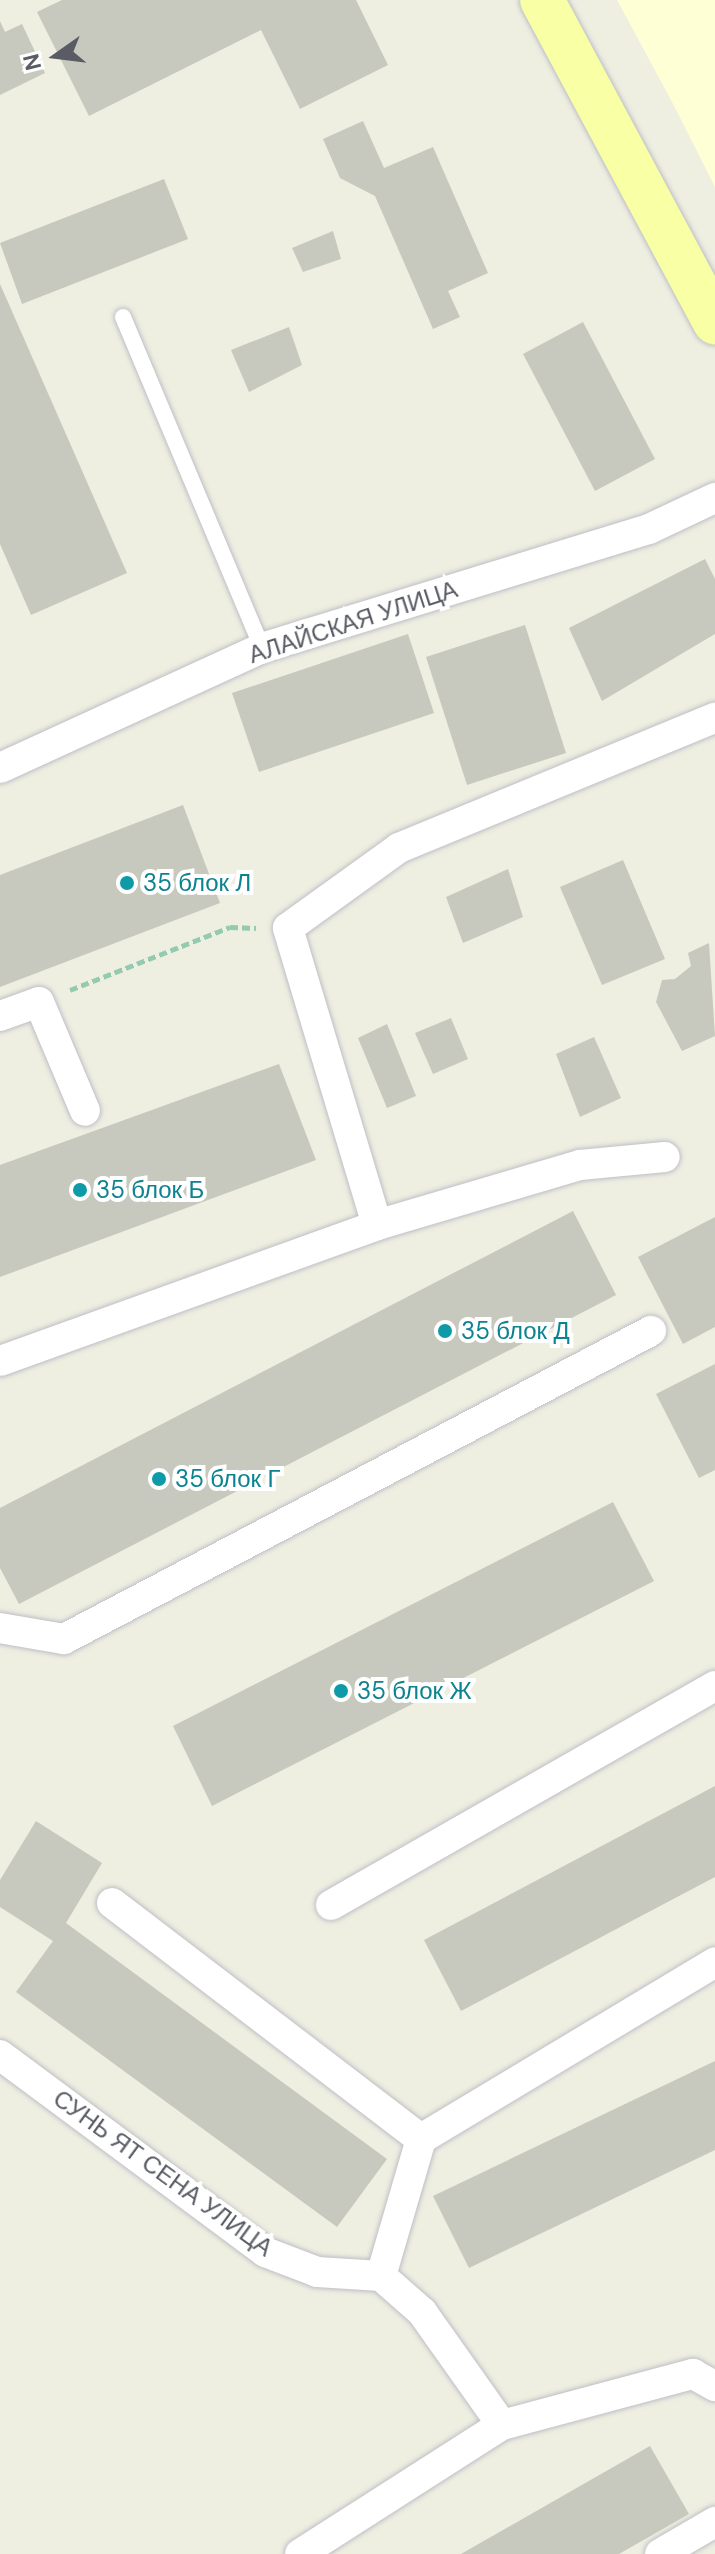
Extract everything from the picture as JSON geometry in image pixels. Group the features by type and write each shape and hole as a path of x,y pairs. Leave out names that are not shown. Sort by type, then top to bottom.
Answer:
{"main road":[{"path":"542,0 715,323"}],"street":[{"name":"АЛАЙСКАЯ УЛИЦА","path":"0,768 262,648 649,529 715,498"},
{"path":"377,1225 288,928 399,848 715,718"},
{"path":"0,1016 39,1002 85,1111"},
{"path":"0,1361 377,1225 580,1165 665,1157"},
{"path":"0,1628 64,1639 651,1331"},
{"path":"331,1905 715,1686"},
{"path":"112,1903 421,2139"},
{"path":"502,2425 422,2312 381,2276 421,2139 715,1962"},
{"name":"СУНЬ ЯТ СЕНА УЛИЦА","path":"0,2055 265,2252 317,2272 381,2276"},
{"path":"300,2554 502,2425 704,2380"},
{"path":"660,2554 715,2522"}],"lane":[{"path":"123,317 262,648"}],"path":[{"path":"39,1002 230,927 288,928"}],"shaded area":[{"path":"617,0 715,0 715,187 671,100"}],"building":[{"path":"62,0 356,0 388,65 300,109 261,30 89,116 37,12"},
{"path":"0,21 5,32 22,24 45,73 0,95"},
{"path":"363,121 384,168 433,147 488,273 448,291 460,317 433,329 375,196 340,178 323,139"},
{"path":"164,179 188,239 22,304 0,243"},
{"path":"333,231 341,259 303,272 292,248"},
{"path":"0,284 127,573 31,615 0,544"},
{"path":"583,322 655,459 595,491 523,354"},
{"path":"289,327 302,365 249,392 231,350"},
{"path":"705,559 715,579 715,634 602,701 569,628"},
{"path":"525,625 566,753 467,785 426,657"},
{"path":"408,634 434,713 259,772 232,693"},
{"name":"35 блок Л","path":"183,805 220,903 0,987 0,875"},
{"path":"623,860 665,959 602,985 560,887"},
{"path":"508,869 523,917 463,943 446,897"},
{"path":"709,943 715,1036 682,1051 656,1002 662,980 675,979 691,966 688,953"},
{"path":"451,1018 468,1059 433,1074 415,1033"},
{"path":"387,1024 416,1096 387,1108 358,1038"},
{"path":"594,1037 621,1098 580,1117 556,1054"},
{"path":"279,1064 316,1160 0,1277 0,1165"},
{"path":"573,1211 616,1295 19,1604 0,1568 0,1508"},
{"path":"715,1217 715,1327 683,1344 638,1257"},
{"path":"715,1364 715,1470 699,1478 656,1394"},
{"name":"35 блок Ж","path":"613,1502 654,1581 212,1806 173,1726"},
{"path":"715,1786 715,1877 461,2011 424,1940"},
{"path":"36,1821 102,1863 66,1923 387,2159 337,2227 16,1992 53,1941 0,1907 0,1880"},
{"path":"715,2061 715,2150 469,2268 433,2196"},
{"path":"650,2446 689,2514 619,2554 461,2554"}],"place":[{"name":"35 блок Л","path":"127,883"},
{"name":"35 блок Б","path":"80,1190"},
{"name":"35 блок Д","path":"445,1331"},
{"name":"35 блок Г","path":"159,1479"},
{"name":"35 блок Ж","path":"341,1691"}]}
